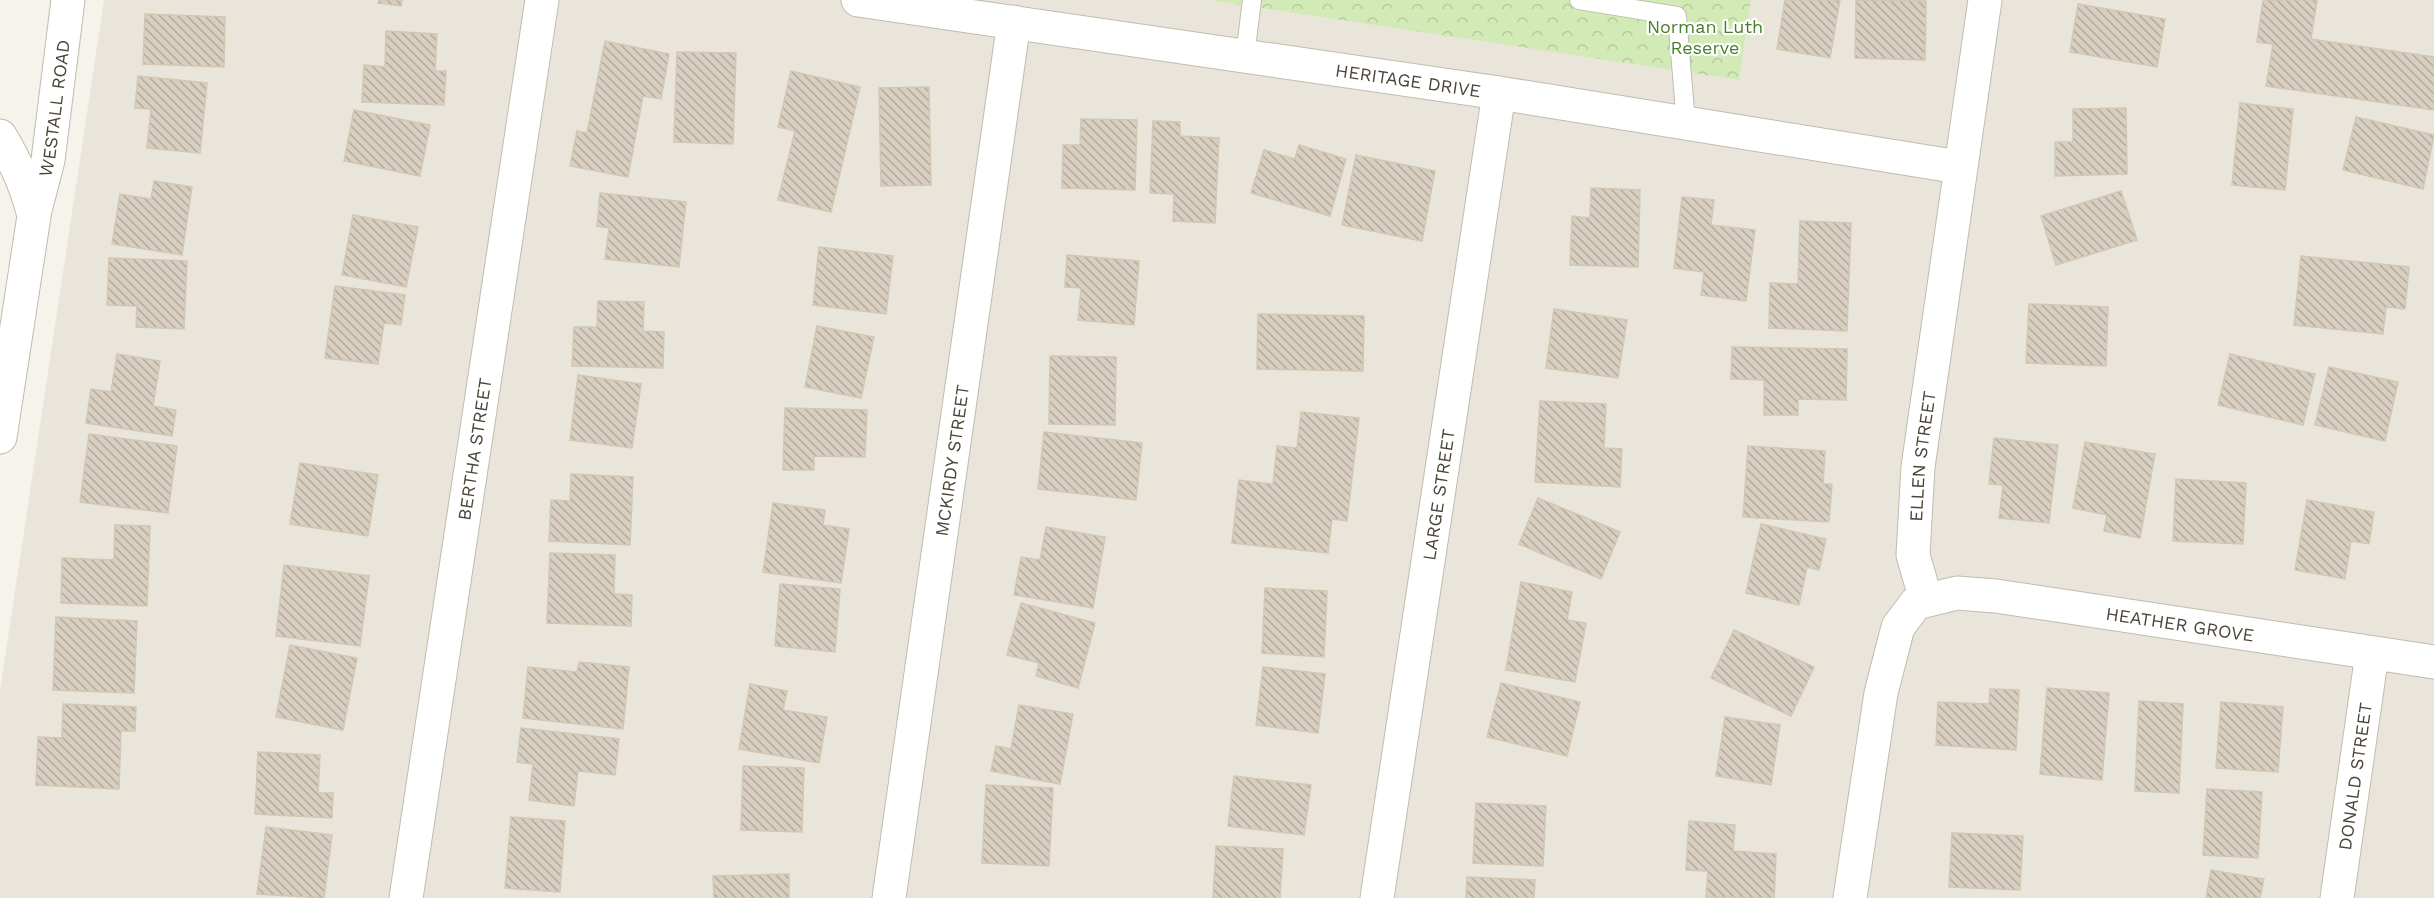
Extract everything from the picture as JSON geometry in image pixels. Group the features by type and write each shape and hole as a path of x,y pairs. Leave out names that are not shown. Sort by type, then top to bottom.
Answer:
{"street":[{"name":"WESTALL ROAD","path":"0,437 34,216 48,160 68,0"},
{"name":"BERTHA STREET","path":"406,898 542,0"},
{"name":"HERITAGE DRIVE","path":"860,0 1500,93 1959,167"},
{"name":"ELLEN STREET","path":"1926,600 1913,555 1918,467 1959,167 1985,0"},
{"name":"MCKIRDY STREET","path":"889,898 1014,22"},
{"name":"LARGE STREET","path":"1377,898 1500,93"},
{"name":"WESTALL ROAD","path":"0,136 14,159 28,191 34,216"},
{"name":"HEATHER GROVE","path":"1926,600 1957,593 1996,596 2434,662"},
{"path":"1850,898 1881,693 1891,648 1907,612 1916,603 1926,600"},
{"name":"DONALD STREET","path":"2337,898 2372,654"}],"lane":[{"path":"1245,56 1252,0"},
{"path":"1579,0 1677,16 1686,123"}],"shaded area":[{"path":"104,0 2434,0 2434,898 0,898 0,691"}],"green space":[{"name":"Norman Luth Reserve","path":"1209,0 1751,0 1739,80"}],"building":[{"path":"379,0 402,0 401,6 378,3"},
{"path":"1785,0 1840,0 1830,58 1777,49"},
{"path":"1856,0 1926,1 1925,60 1855,58"},
{"path":"2263,0 2317,0 2311,39 2434,57 2434,110 2266,86 2273,44 2257,42"},
{"path":"2078,4 2165,19 2157,67 2070,52"},
{"path":"145,14 225,17 224,67 143,64"},
{"path":"386,31 437,34 435,71 446,71 444,105 362,102 364,65 385,67"},
{"path":"605,41 669,54 661,99 643,96 628,177 570,166 577,131 587,133"},
{"path":"677,52 736,53 733,144 674,142"},
{"path":"791,71 860,87 831,212 778,200 795,131 778,127"},
{"path":"138,76 207,83 200,153 147,148 151,109 135,108"},
{"path":"929,87 931,185 881,186 879,88"},
{"path":"2240,103 2293,109 2285,190 2232,185"},
{"path":"2126,108 2127,174 2055,176 2055,142 2073,142 2073,109"},
{"path":"354,110 430,125 420,176 344,161"},
{"path":"2356,117 2434,135 2423,189 2343,170"},
{"path":"1081,119 1137,120 1135,190 1062,188 1063,145 1080,145"},
{"path":"1153,121 1180,122 1180,136 1219,138 1215,223 1173,221 1174,194 1150,193"},
{"path":"1299,145 1346,159 1330,216 1251,193 1264,150 1295,159"},
{"path":"1356,155 1435,171 1422,241 1342,225"},
{"path":"154,181 192,187 182,255 112,244 120,194 151,199"},
{"path":"1591,188 1640,190 1638,267 1570,265 1572,216 1590,218"},
{"path":"2121,191 2137,240 2056,265 2041,216"},
{"path":"600,193 686,202 679,267 605,259 609,228 597,226"},
{"path":"1682,197 1714,200 1711,225 1755,230 1746,301 1701,295 1704,272 1674,268"},
{"path":"353,215 418,227 406,287 342,275"},
{"path":"1800,221 1851,223 1847,331 1769,328 1770,283 1798,284"},
{"path":"819,247 893,256 886,314 813,305"},
{"path":"1067,255 1139,261 1134,325 1078,320 1081,288 1065,287"},
{"path":"2301,256 2409,267 2405,309 2386,307 2383,334 2294,325"},
{"path":"109,258 187,261 184,329 136,327 137,306 107,305"},
{"path":"335,286 405,295 401,325 384,323 378,364 325,358"},
{"path":"598,301 644,302 643,331 664,332 663,368 572,366 574,327 597,327"},
{"path":"2029,304 2108,307 2106,366 2026,363"},
{"path":"1554,309 1627,320 1618,378 1546,368"},
{"path":"1258,314 1364,316 1363,371 1257,369"},
{"path":"817,326 874,337 861,398 805,387"},
{"path":"1732,347 1847,349 1846,400 1798,399 1798,415 1764,415 1764,380 1731,379"},
{"path":"117,354 160,361 153,406 176,410 172,436 86,423 91,389 111,392"},
{"path":"2230,354 2315,374 2303,425 2218,405"},
{"path":"1050,356 1116,357 1115,425 1049,424"},
{"path":"2329,367 2398,382 2385,441 2315,425"},
{"path":"578,375 641,384 632,448 570,440"},
{"path":"1540,401 1606,404 1604,448 1622,449 1620,487 1535,482"},
{"path":"785,408 867,410 865,457 814,456 814,470 783,470"},
{"path":"1301,412 1359,418 1347,521 1332,519 1328,553 1232,543 1239,480 1273,484 1277,446 1297,448"},
{"path":"1044,432 1142,443 1136,500 1038,489"},
{"path":"89,434 177,446 168,513 80,502"},
{"path":"1994,438 2058,445 2049,523 1999,518 2003,485 1989,484"},
{"path":"2085,442 2155,454 2140,538 2104,531 2107,515 2073,508"},
{"path":"1748,446 1825,451 1823,484 1832,484 1829,522 1743,517"},
{"path":"300,463 378,475 368,536 290,524"},
{"path":"571,474 633,477 630,545 549,541 551,500 570,501"},
{"path":"2176,479 2246,483 2243,544 2173,541"},
{"path":"1538,498 1620,532 1601,579 1519,544"},
{"path":"2307,500 2374,512 2369,544 2351,541 2345,579 2295,570"},
{"path":"773,503 825,510 823,525 849,529 841,583 763,572"},
{"path":"1761,524 1826,539 1819,570 1807,567 1799,605 1746,593"},
{"path":"115,525 150,526 147,606 61,603 62,558 114,560"},
{"path":"1046,527 1105,537 1093,608 1014,595 1021,557 1040,560"},
{"path":"550,553 615,555 614,594 632,595 631,626 547,623"},
{"path":"284,565 369,576 360,646 276,636"},
{"path":"1521,582 1572,592 1567,620 1586,623 1575,682 1506,670"},
{"path":"780,584 840,589 835,652 775,646"},
{"path":"1265,588 1327,591 1324,657 1262,653"},
{"path":"1021,603 1095,623 1078,688 1036,676 1039,663 1007,655"},
{"path":"56,617 137,621 134,693 53,690"},
{"path":"1734,630 1814,667 1791,716 1711,678"},
{"path":"290,645 357,658 343,730 276,717"},
{"path":"579,662 629,667 623,729 523,718 528,667 577,672"},
{"path":"1263,667 1325,674 1318,733 1256,725"},
{"path":"1501,683 1580,702 1567,756 1487,737"},
{"path":"750,684 787,691 783,710 827,717 819,763 739,749"},
{"path":"2047,688 2109,693 2102,780 2040,774"},
{"path":"1990,689 2019,690 2016,750 1936,745 1938,702 1989,704"},
{"path":"2139,701 2183,704 2179,793 2135,791"},
{"path":"2221,702 2283,707 2278,772 2216,768"},
{"path":"63,704 136,707 135,731 121,731 119,789 36,785 38,737 62,738"},
{"path":"1019,705 1073,714 1060,784 991,771 996,746 1011,749"},
{"path":"1725,717 1780,725 1771,785 1716,776"},
{"path":"521,728 619,739 615,775 578,771 574,806 529,800 533,764 517,762"},
{"path":"258,752 320,755 318,793 333,793 332,818 255,814"},
{"path":"743,766 804,768 802,832 741,830"},
{"path":"1234,776 1311,785 1304,835 1228,826"},
{"path":"986,785 1053,788 1049,866 982,863"},
{"path":"2207,789 2262,792 2258,858 2203,855"},
{"path":"1476,803 1546,806 1543,866 1473,863"},
{"path":"511,817 565,821 560,892 505,888"},
{"path":"1689,821 1735,825 1733,851 1776,854 1774,898 1706,897 1708,871 1686,870"},
{"path":"266,827 332,835 324,898 257,894"},
{"path":"1952,833 2023,836 2020,890 1949,887"},
{"path":"1216,846 1283,849 1280,898 1213,898"},
{"path":"2211,870 2264,879 2260,898 2206,898"},
{"path":"789,874 789,898 714,898 713,876"},
{"path":"1467,877 1535,880 1534,898 1466,898"}]}
